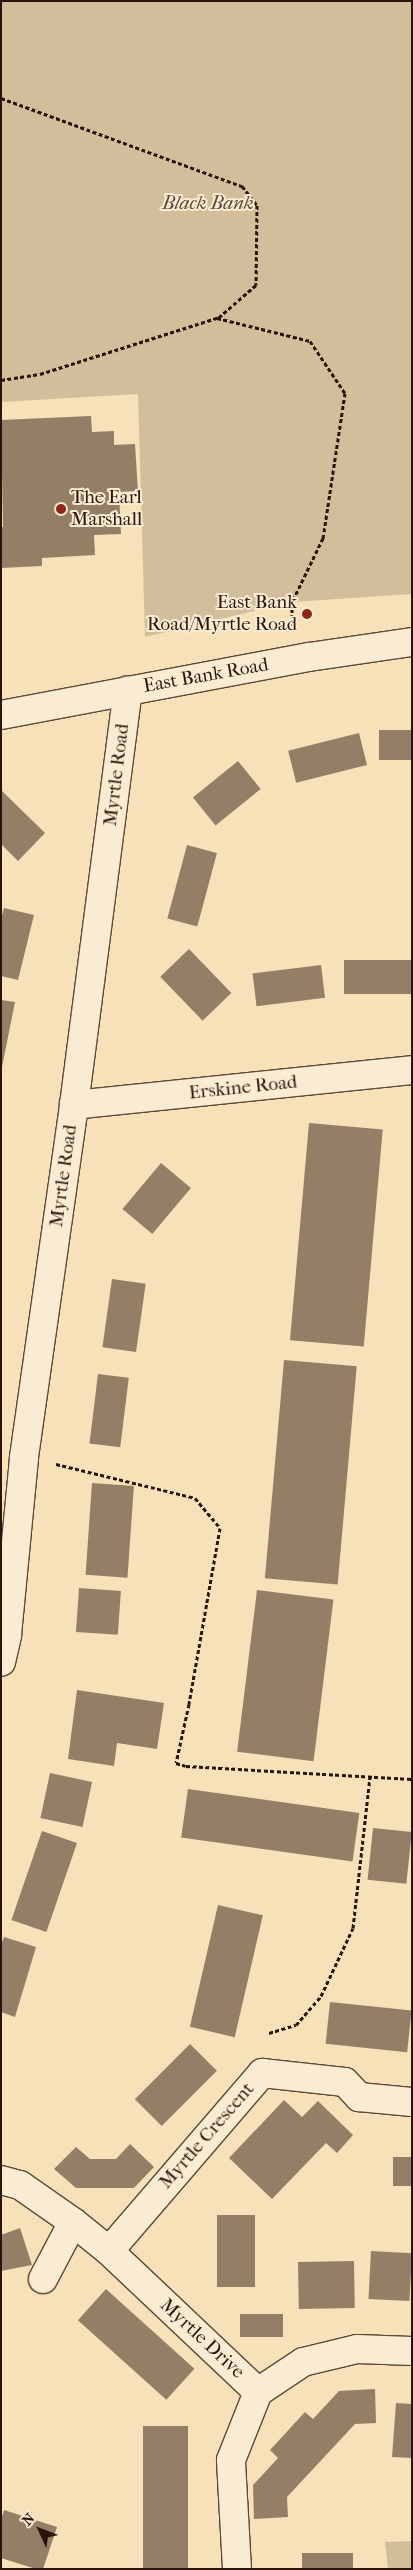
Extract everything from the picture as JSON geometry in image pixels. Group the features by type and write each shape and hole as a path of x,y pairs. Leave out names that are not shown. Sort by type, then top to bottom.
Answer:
{"street":[{"name":"East Bank Road","path":"1,715 292,660 412,642"},
{"name":"Myrtle Road","path":"1,1662 7,1635 24,1457 74,1105 128,690"},
{"name":"Erskine Road","path":"74,1105 412,1070"},
{"name":"Myrtle Crescent","path":"109,2251 262,2073 345,2082 359,2097 412,2102"},
{"name":"Myrtle Drive","path":"1,2180 20,2185 73,2222 109,2251 258,2392 231,2460 237,2569"},
{"path":"43,2279 73,2222"},
{"path":"258,2392 303,2362 357,2349 412,2351"}],"path":[{"path":"1,98 221,177 242,186 256,206 256,285 217,318 40,374 1,380"},
{"path":"217,318 310,341 345,393 323,538 292,602 292,660"},
{"path":"24,1457 195,1498 220,1528 189,1704 176,1763 186,1766 412,1779"},
{"path":"270,2033 296,2025 321,1996 353,1928 370,1776"}],"green space":[{"name":"Black Bank","path":"1,1 412,1 412,594 292,602 145,637 138,394 1,402"},
{"path":"412,2541 412,2569 388,2569 385,2542"}],"building":[{"name":"The Earl Marshall","path":"91,416 92,432 114,431 114,445 135,444 138,491 119,492 121,534 94,535 95,555 42,558 42,566 1,568 1,527 3,527 1,420"},
{"path":"379,730 412,730 412,760 379,760"},
{"path":"359,733 367,765 296,783 288,751"},
{"path":"238,761 261,789 216,825 193,798"},
{"path":"2,791 45,833 18,861 1,844"},
{"path":"187,845 217,853 197,926 167,918"},
{"path":"4,908 34,915 18,980 1,976 1,919"},
{"path":"189,949 231,993 203,1021 160,977"},
{"path":"344,960 412,960 412,994 344,994"},
{"path":"321,965 325,998 257,1006 253,973"},
{"path":"1,1000 15,1002 2,1067 1,1067"},
{"path":"309,1123 383,1129 364,1347 290,1340"},
{"path":"161,1163 191,1188 152,1234 122,1209"},
{"path":"112,1279 146,1284 136,1352 102,1347"},
{"path":"284,1360 357,1366 338,1585 265,1578"},
{"path":"98,1374 129,1378 120,1447 89,1443"},
{"path":"92,1483 134,1486 127,1578 86,1575"},
{"path":"79,1588 121,1591 118,1635 76,1632"},
{"path":"257,1590 333,1599 314,1761 237,1752"},
{"path":"77,1690 164,1703 157,1749 117,1743 114,1766 68,1759"},
{"path":"50,1773 92,1782 82,1827 40,1818"},
{"path":"188,1789 359,1813 352,1862 181,1838"},
{"path":"373,1828 412,1832 406,1884 368,1880"},
{"path":"42,1831 77,1843 46,1932 11,1920"},
{"path":"218,1905 263,1915 235,2037 190,2027"},
{"path":"4,1937 36,1947 15,2017 1,2012 1,1945"},
{"path":"330,2002 412,2011 407,2052 326,2044"},
{"path":"190,2044 217,2071 162,2126 135,2099"},
{"path":"284,2100 302,2117 318,2101 353,2135 337,2153 326,2143 272,2199 229,2158"},
{"path":"130,2144 154,2167 134,2188 76,2188 54,2169 76,2147 90,2159 116,2159"},
{"path":"393,2157 412,2157 412,2186 393,2186"},
{"path":"217,2215 255,2215 255,2287 217,2287"},
{"path":"20,2228 32,2265 1,2271 1,2235"},
{"path":"371,2251 412,2253 409,2301 368,2299"},
{"path":"354,2261 355,2308 299,2309 298,2262"},
{"path":"106,2289 194,2369 166,2400 78,2320"},
{"path":"240,2314 283,2314 283,2337 240,2337"},
{"path":"375,2389 376,2423 355,2424 287,2497 288,2517 254,2519 253,2485 278,2458 270,2450 305,2412 313,2419 339,2391"},
{"path":"396,2403 412,2404 412,2458 392,2457"},
{"path":"143,2426 188,2426 188,2569 143,2569"},
{"path":"4,2510 57,2527 43,2569 36,2569 1,2558 1,2520"},
{"path":"302,2553 353,2553 353,2569 302,2569"}],"place":[{"name":"The Earl Marshall","path":"61,509"},
{"name":"East Bank Road/Myrtle Road","path":"307,614"}]}
